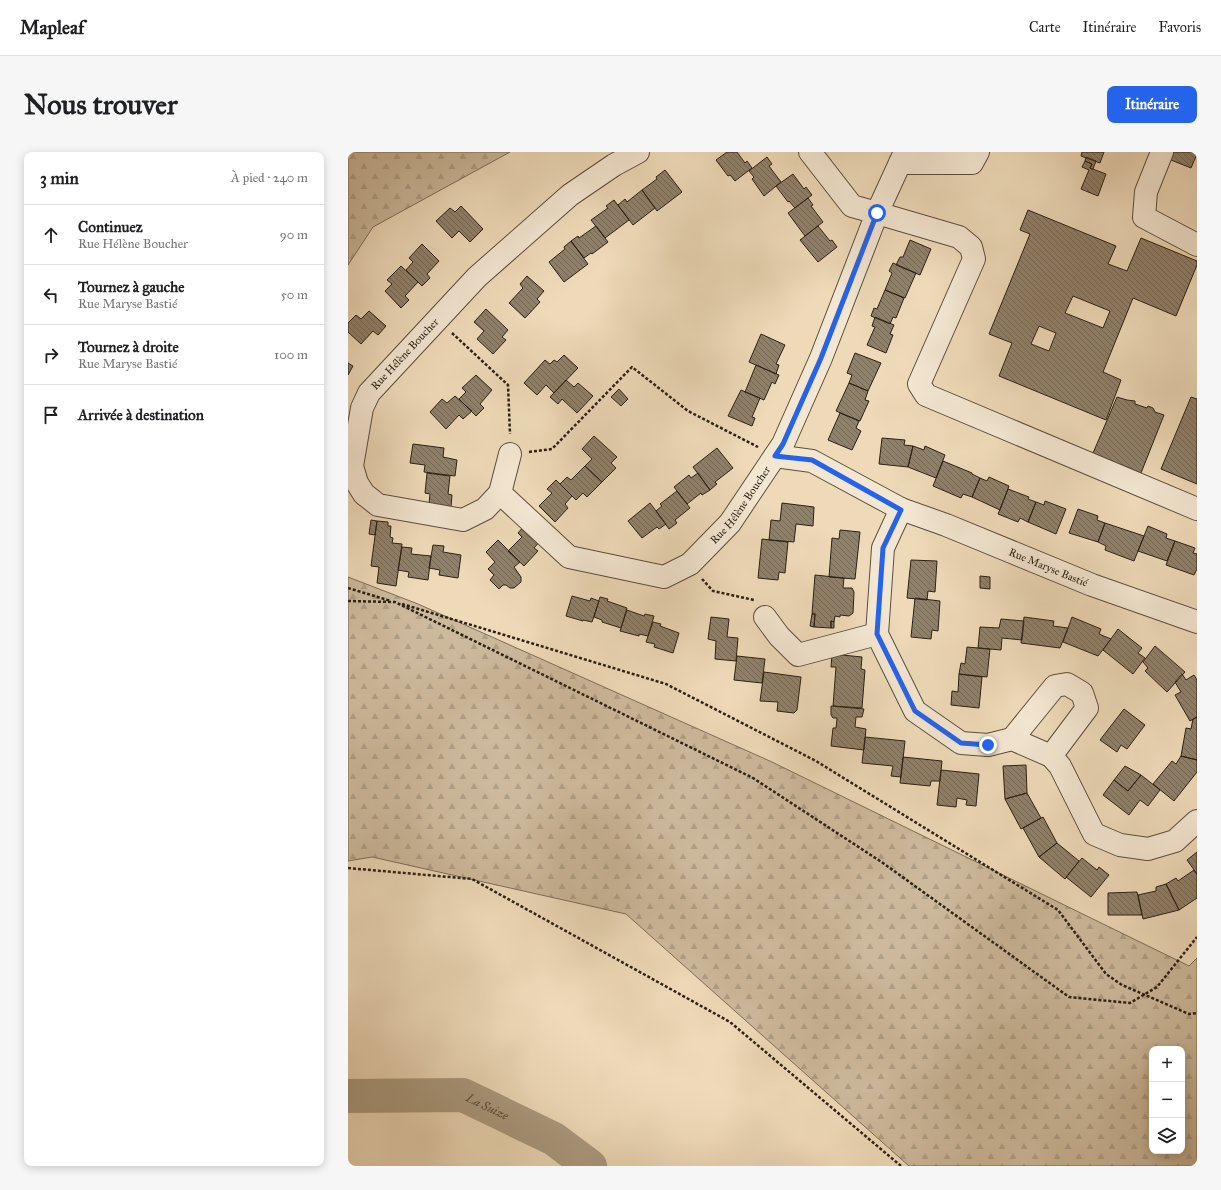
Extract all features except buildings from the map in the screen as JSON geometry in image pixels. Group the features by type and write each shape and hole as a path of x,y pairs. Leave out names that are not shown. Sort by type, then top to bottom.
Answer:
{"street":[{"name":"Rue Hélène Boucher","path":"510,454 500,492 484,509 463,520 378,505 364,494 357,483 352,466 362,408 369,393 477,278 570,195 614,164 638,152"},
{"path":"810,152 852,206 959,237 971,247 974,259 919,384 926,395 1197,509"},
{"path":"903,157 972,163 978,152"},
{"path":"1162,152 1146,192 1144,217 1197,245"},
{"name":"Rue Hélène Boucher","path":"500,492 569,557 664,577 690,564 730,523 783,444 821,358 877,213 903,157"},
{"name":"Rue Maryse Bastié","path":"775,456 812,460 901,510 946,525 1092,585 1197,622"},
{"path":"901,510 883,548 877,634 915,711 961,743 988,745 1012,739 1055,686 1067,684 1082,693 1087,708 1051,756"},
{"path":"765,617 779,636 798,655 877,634"},
{"path":"1012,739 1051,756 1060,766 1094,834 1120,845 1148,849 1175,841 1197,821"}],"path":[{"path":"437,319 508,385 510,454 552,448 632,367 688,411 775,456"},
{"path":"690,564 713,591 754,600 765,617"},
{"path":"348,588 666,684 816,760 1058,910 1106,974 1122,985 1190,1014 1197,1013"},
{"path":"348,601 394,602 752,778 884,864 1069,997 1130,1003 1157,987 1197,937"},
{"path":"348,868 472,879 730,1022 901,1166"}],"green space":[{"path":"348,152 510,152 373,227 348,265"},
{"path":"348,577 418,604 772,762 1189,966 1197,958 1197,1166 909,1166 626,914 372,857 348,861"}],"waterway":[{"name":"La Suize","path":"348,1096 463,1095 554,1139 590,1166"}],"route":[{"path":"877,213 821,358 783,444 775,456 812,460 901,510 883,548 877,634 915,711 961,743 988,745"}]}
